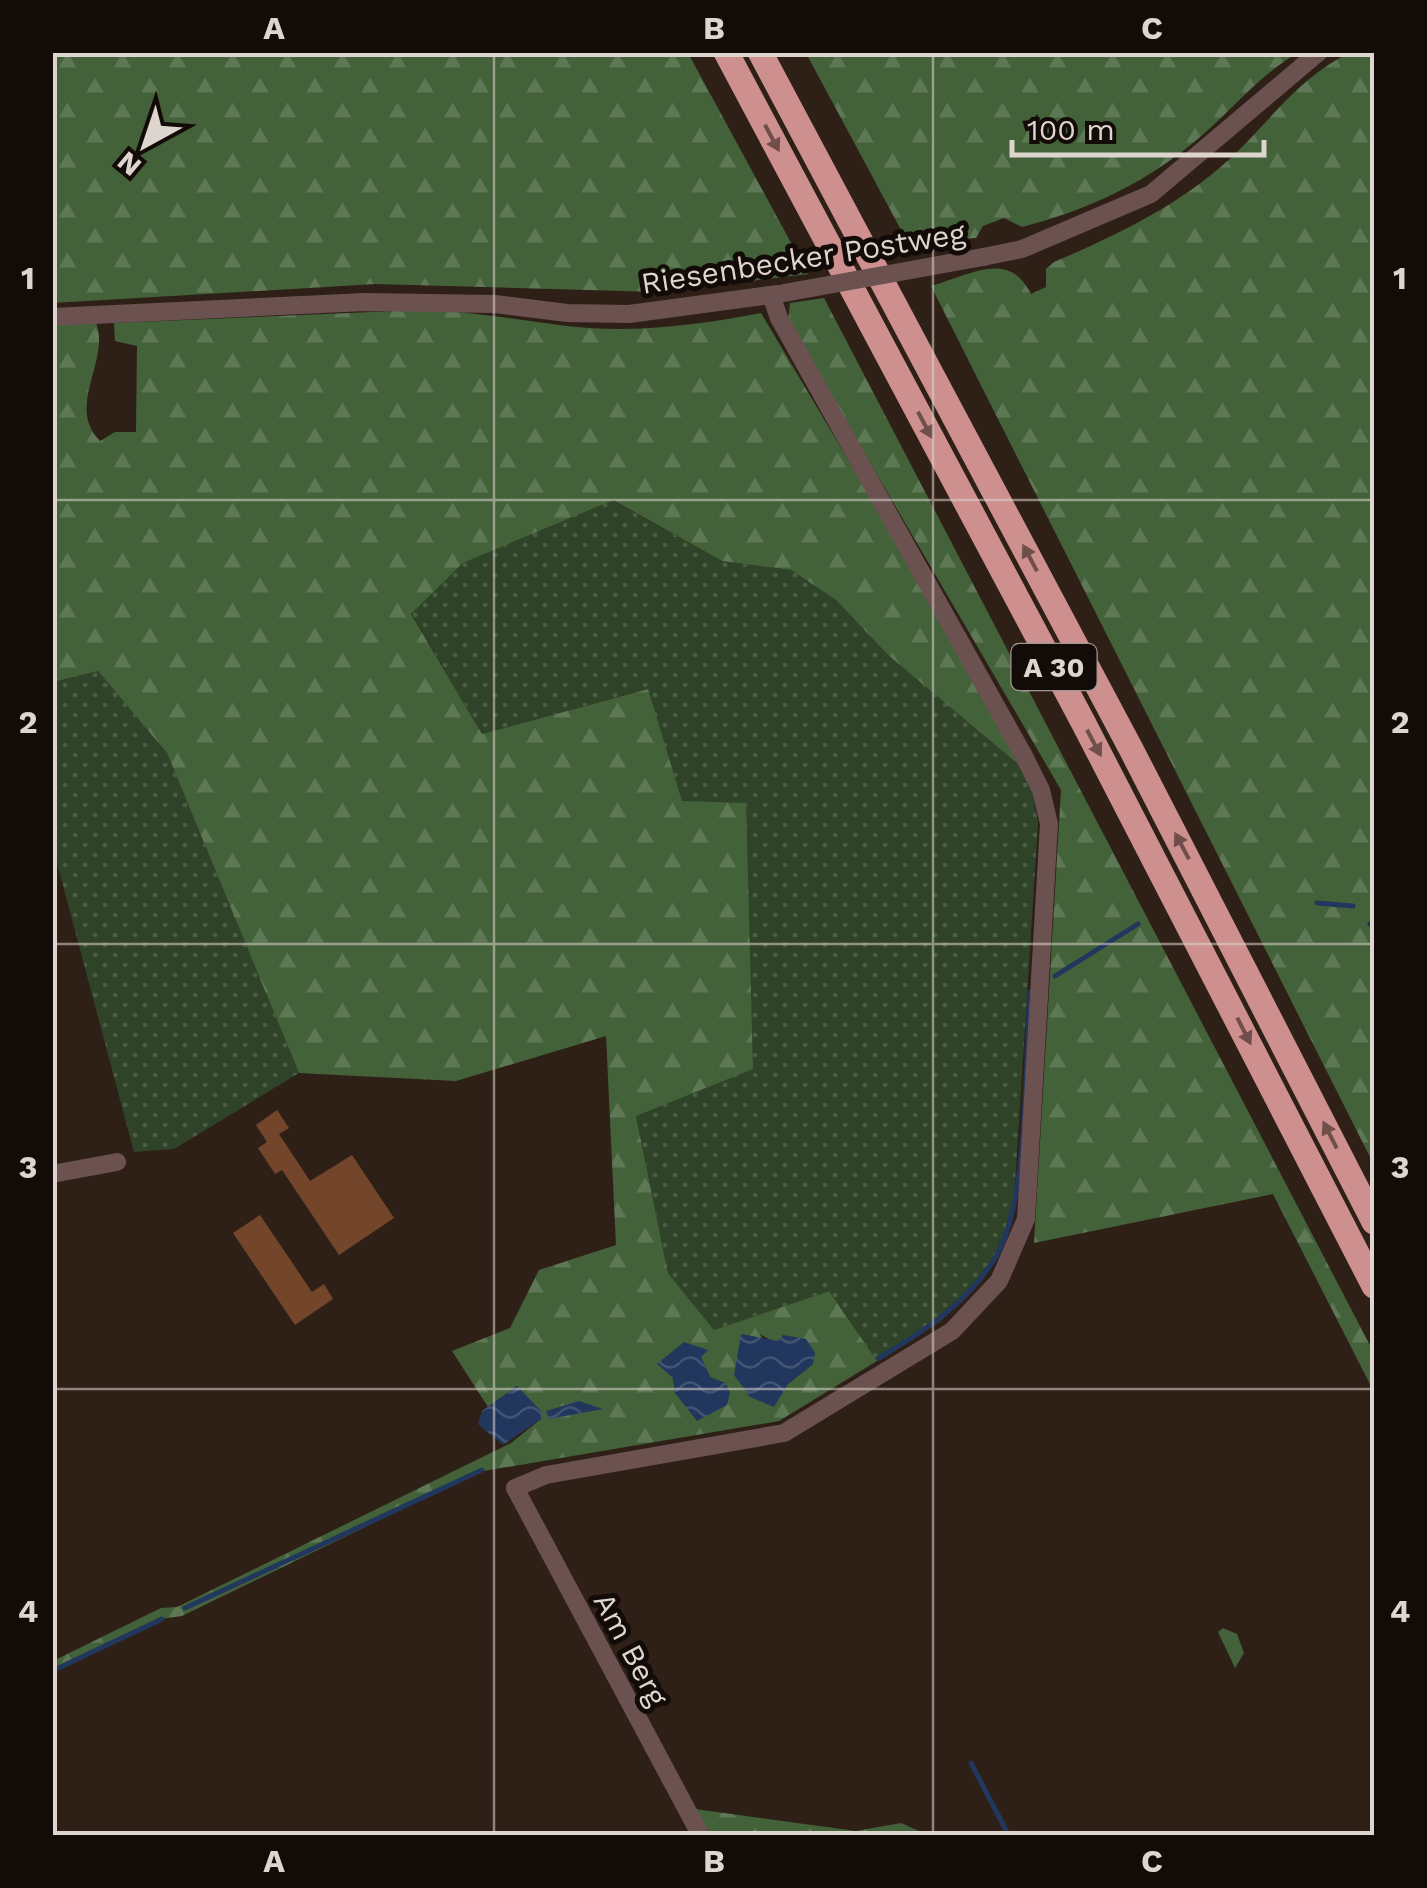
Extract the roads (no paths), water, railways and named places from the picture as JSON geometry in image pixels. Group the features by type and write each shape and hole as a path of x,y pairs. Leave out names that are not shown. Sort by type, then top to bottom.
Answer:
{"highway":[{"name":"A 30","path":"726,52 1074,704 1374,1286"},
{"name":"A 30","path":"760,52 1131,748 1374,1222"}],"street":[{"name":"Riesenbecker Postweg","path":"52,317 364,302 495,304 567,313 629,314 777,294 1022,250 1151,194 1318,52"},
{"name":"Am Berg","path":"701,1836 515,1488 546,1475 784,1433 952,1331 999,1281 1026,1218 1049,824 1041,790 778,318 777,294"},
{"path":"52,1174 117,1162"}],"water":[{"path":"741,1334 778,1341 783,1335 806,1339 815,1353 813,1364 788,1384 774,1407 750,1397 734,1375"},
{"path":"684,1342 708,1350 701,1357 710,1377 725,1383 730,1392 727,1405 697,1421 675,1393 673,1378 657,1364"},
{"path":"517,1386 541,1411 541,1419 503,1445 478,1424 482,1411"},
{"path":"579,1401 603,1409 549,1419 546,1411"}],"waterway":[{"path":"1317,903 1353,906"},
{"path":"1370,924 1374,920"},
{"path":"1055,976 1138,924"},
{"path":"879,1358 958,1303 984,1274 1006,1234 1020,1168 1030,992"},
{"path":"185,1608 482,1470"},
{"path":"52,1671 162,1619"},
{"path":"971,1763 1009,1836"}]}
